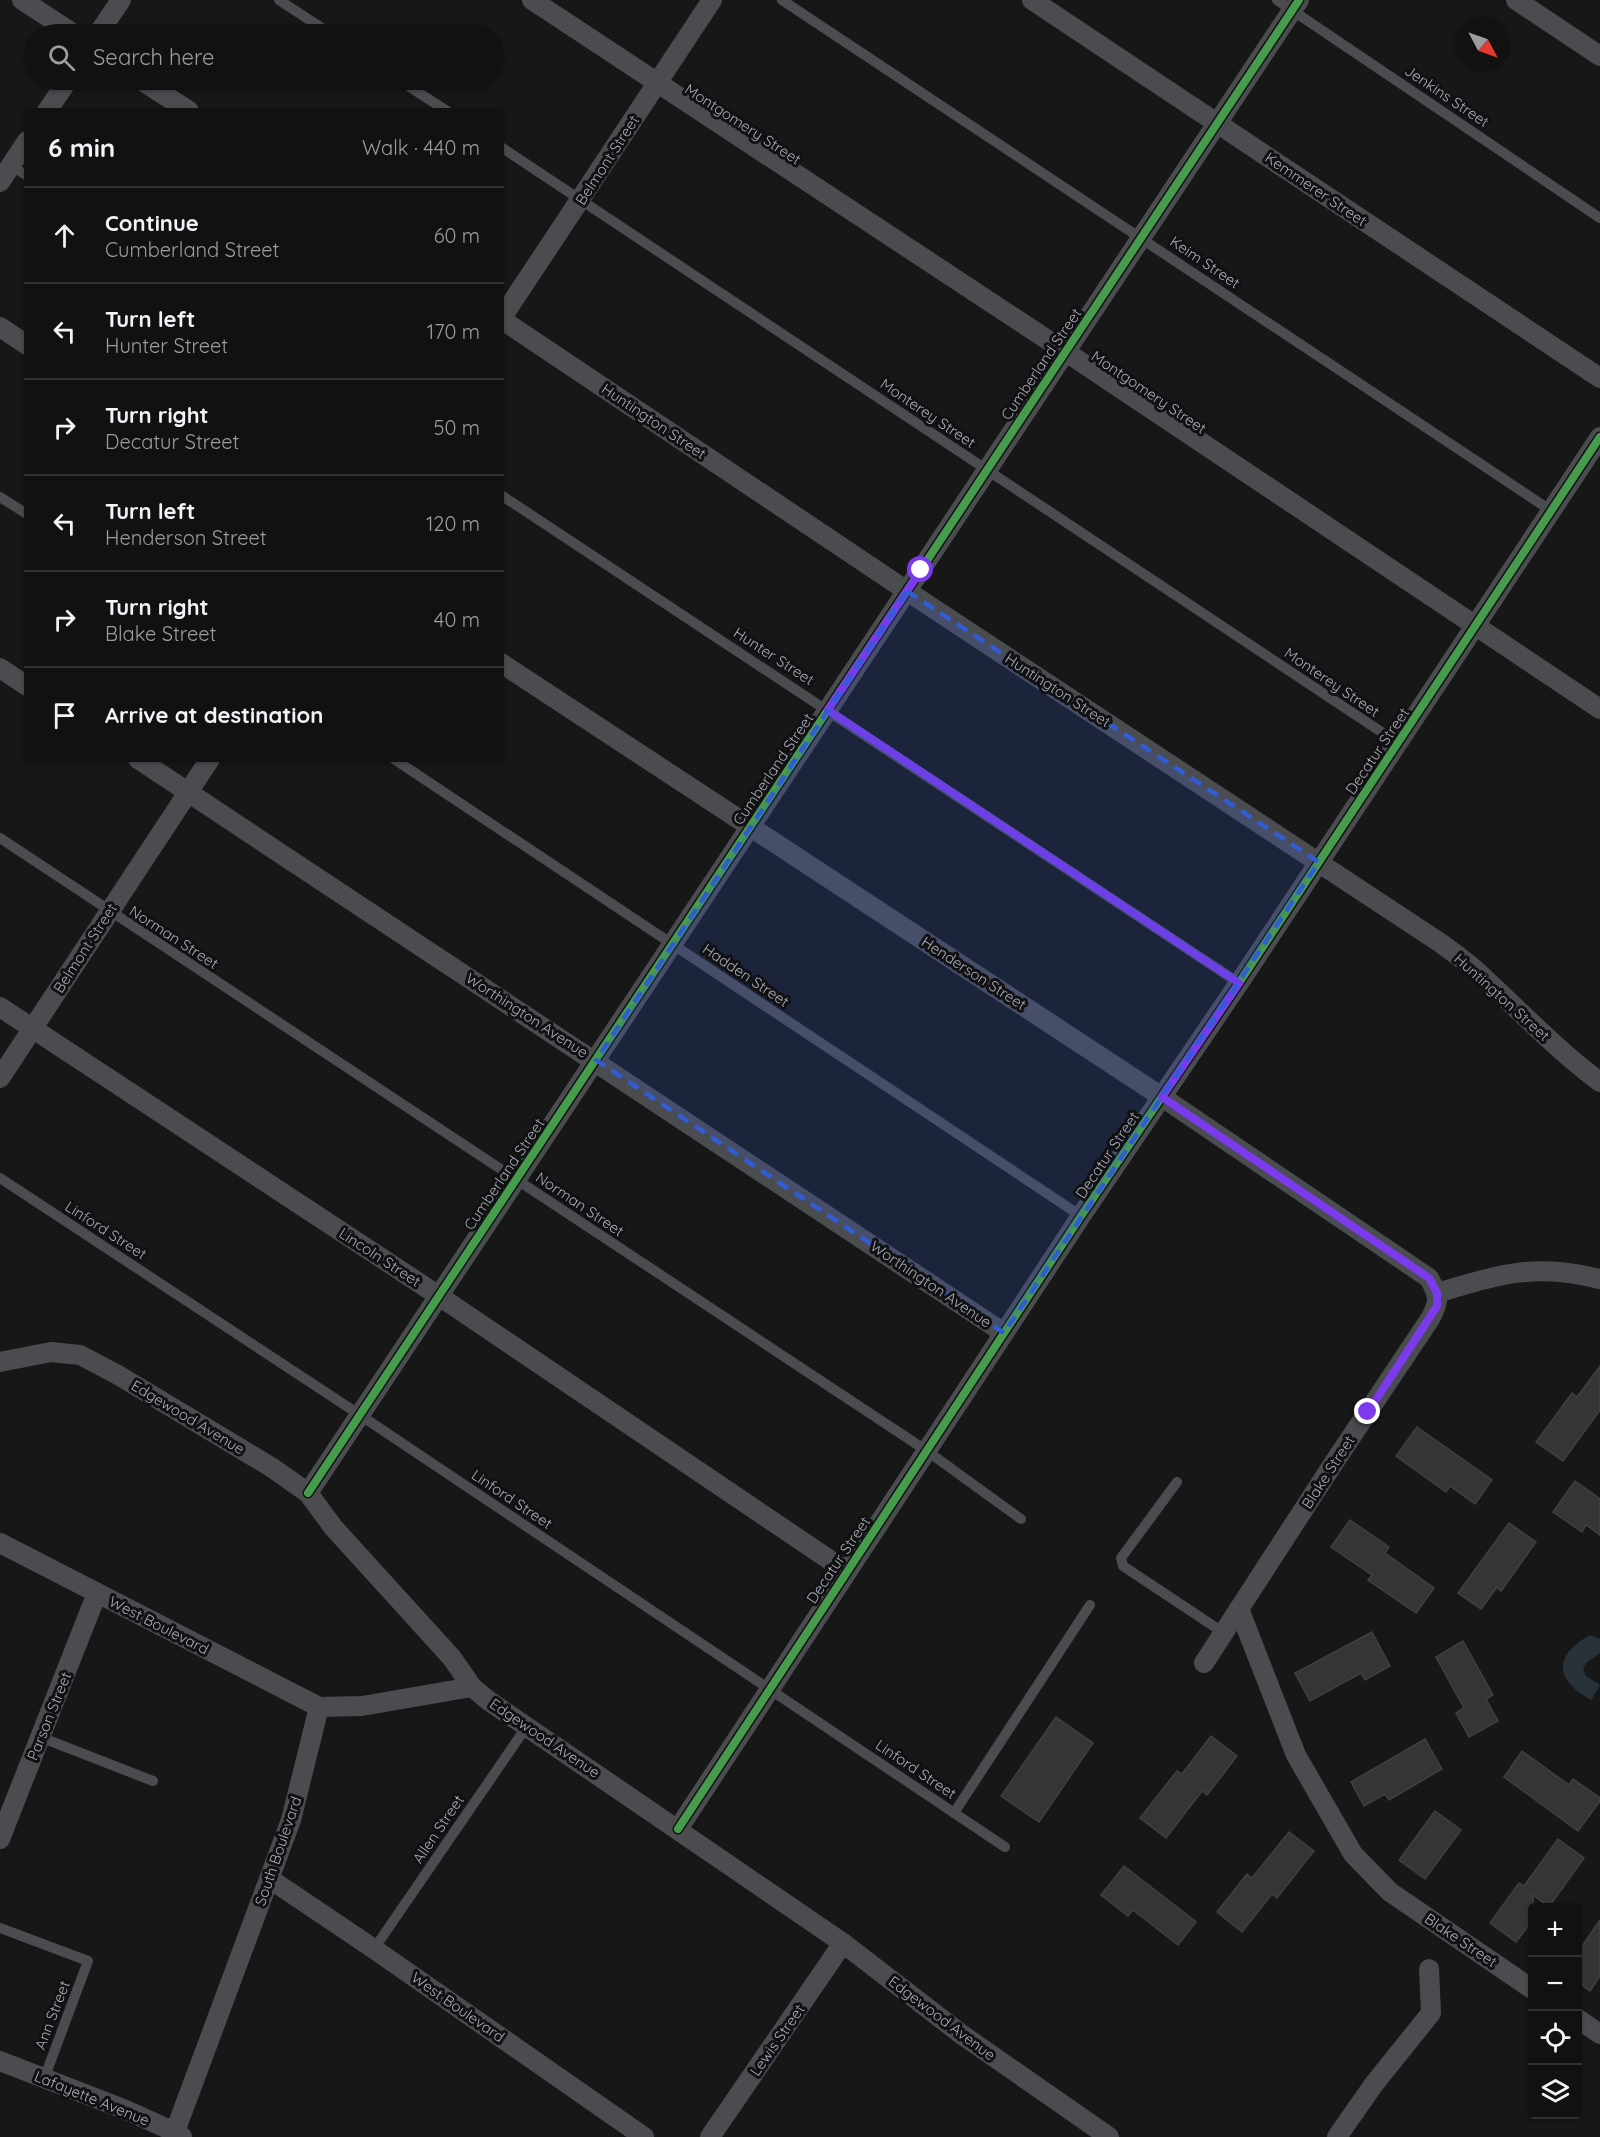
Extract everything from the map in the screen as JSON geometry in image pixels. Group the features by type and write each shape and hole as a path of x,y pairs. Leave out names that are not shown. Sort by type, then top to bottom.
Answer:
{"street":[{"path":"22,0 59,24"},
{"path":"105,24 121,0"},
{"name":"Montgomery Street","path":"532,0 1066,352 1600,710"},
{"name":"Belmont Street","path":"504,314 712,0"},
{"name":"Kemmerer Street","path":"1032,0 1600,378"},
{"path":"1516,0 1600,56"},
{"name":"Cumberland Street","path":"308,1493 1218,123 1290,3"},
{"path":"49,108 61,90"},
{"path":"156,90 184,108"},
{"path":"0,182 19,171 24,152"},
{"name":"Huntington Street","path":"504,321 907,591 1442,944 1481,974 1537,1029 1600,1082"},
{"path":"0,327 24,343"},
{"name":"Decatur Street","path":"678,1829 1081,1216 1239,983 1600,437"},
{"name":"Henderson Street","path":"504,665 1162,1097 1429,1278 1437,1293"},
{"path":"0,668 24,684"},
{"name":"Worthington Avenue","path":"143,762 596,1060 1004,1333"},
{"name":"Belmont Street","path":"0,1078 208,762"},
{"name":"Lincoln Street","path":"0,1007 439,1296 846,1571"},
{"path":"1437,1293 1504,1274 1533,1270 1563,1272 1600,1279"},
{"name":"Blake Street","path":"1204,1664 1430,1319 1437,1306 1437,1293"},
{"name":"Edgewood Avenue","path":"0,1362 51,1352 80,1355 118,1375 271,1467 308,1493 333,1527 452,1658 472,1687 843,1943 961,2034 1109,2137"},
{"name":"West Boulevard","path":"0,1543 319,1707"},
{"name":"Parson Street","path":"0,1839 8,1797 40,1737 97,1593"},
{"name":"Blake Street","path":"1239,1609 1296,1755 1353,1854 1390,1892 1528,1986"},
{"path":"319,1707 362,1706 472,1687"},
{"name":"South Boulevard","path":"177,2135 291,1820 319,1707"},
{"name":"West Boulevard","path":"270,1879 375,1949 644,2137"},
{"name":"Lewis Street","path":"710,2137 843,1943"},
{"path":"1337,2137 1374,2084 1431,2013 1429,1969"},
{"path":"1582,2022 1600,2034"},
{"name":"Lafayette Avenue","path":"0,2061 126,2110 177,2135"}],"lane":[{"path":"279,0 316,24"},
{"name":"Keim Street","path":"782,0 1550,510"},
{"name":"Jenkins Street","path":"1290,3 1600,218"},
{"path":"414,90 442,108"},
{"name":"Monterey Street","path":"504,149 1398,743"},
{"path":"0,497 24,512"},
{"name":"Hunter Street","path":"504,497 1239,983"},
{"name":"Hadden Street","path":"399,762 1081,1216"},
{"name":"Norman Street","path":"0,838 927,1451 1021,1520"},
{"name":"Linford Street","path":"0,1178 360,1415 1005,1847"},
{"path":"1177,1482 1121,1558 1123,1566 1224,1633"},
{"path":"954,1813 1090,1605"},
{"name":"Allen Street","path":"375,1949 527,1726"},
{"path":"40,1737 153,1781"},
{"name":"Ann Street","path":"0,1928 88,1961 44,2079"}],"highlighted area":[{"path":"907,591 1319,862 1004,1333 596,1060"}],"shaded area":[{"path":"1590,1635 1600,1639 1600,1653 1586,1663 1583,1669 1586,1676 1600,1685 1591,1700 1574,1688 1563,1671 1563,1664 1570,1650"}],"building":[{"path":"1600,1366 1600,1410 1563,1461 1536,1442 1572,1393 1577,1397"},
{"path":"1417,1427 1492,1480 1475,1504 1450,1486 1446,1492 1396,1456"},
{"path":"1575,1481 1600,1499 1600,1535 1586,1525 1582,1532 1553,1512"},
{"path":"1350,1520 1389,1547 1385,1553 1434,1588 1416,1613 1368,1580 1372,1575 1331,1547"},
{"path":"1509,1523 1536,1542 1501,1591 1497,1587 1481,1609 1458,1593"},
{"path":"1372,1632 1390,1666 1365,1680 1361,1673 1310,1701 1295,1673"},
{"path":"1463,1641 1493,1695 1486,1699 1498,1721 1469,1737 1456,1713 1464,1708 1436,1657"},
{"path":"1056,1717 1093,1743 1039,1822 1001,1796"},
{"path":"1211,1736 1237,1756 1207,1795 1202,1791 1166,1838 1140,1818 1177,1771 1182,1774"},
{"path":"1425,1739 1442,1769 1389,1800 1385,1794 1364,1806 1351,1782"},
{"path":"1522,1751 1569,1785 1573,1779 1600,1798 1578,1831 1504,1777"},
{"path":"1435,1811 1461,1830 1425,1879 1399,1860"},
{"path":"1289,1832 1314,1851 1277,1898 1272,1894 1242,1932 1217,1912 1247,1874 1252,1878"},
{"path":"1558,1839 1584,1858 1552,1903 1544,1903 1533,1895 1533,1903 1528,1903 1528,1926 1516,1942 1490,1923 1519,1883 1524,1886"},
{"path":"1124,1866 1196,1922 1178,1945 1133,1910 1128,1916 1101,1895"},
{"path":"1600,1920 1600,1976 1590,1991 1582,1985 1582,1946"}],"cycle path":[{"path":"308,1493 1299,0"},
{"path":"678,1829 1081,1216 1239,983 1600,437"}],"route":[{"path":"921,570 828,710 1239,983 1162,1097 1429,1278 1437,1293 1437,1306 1368,1412"}]}
